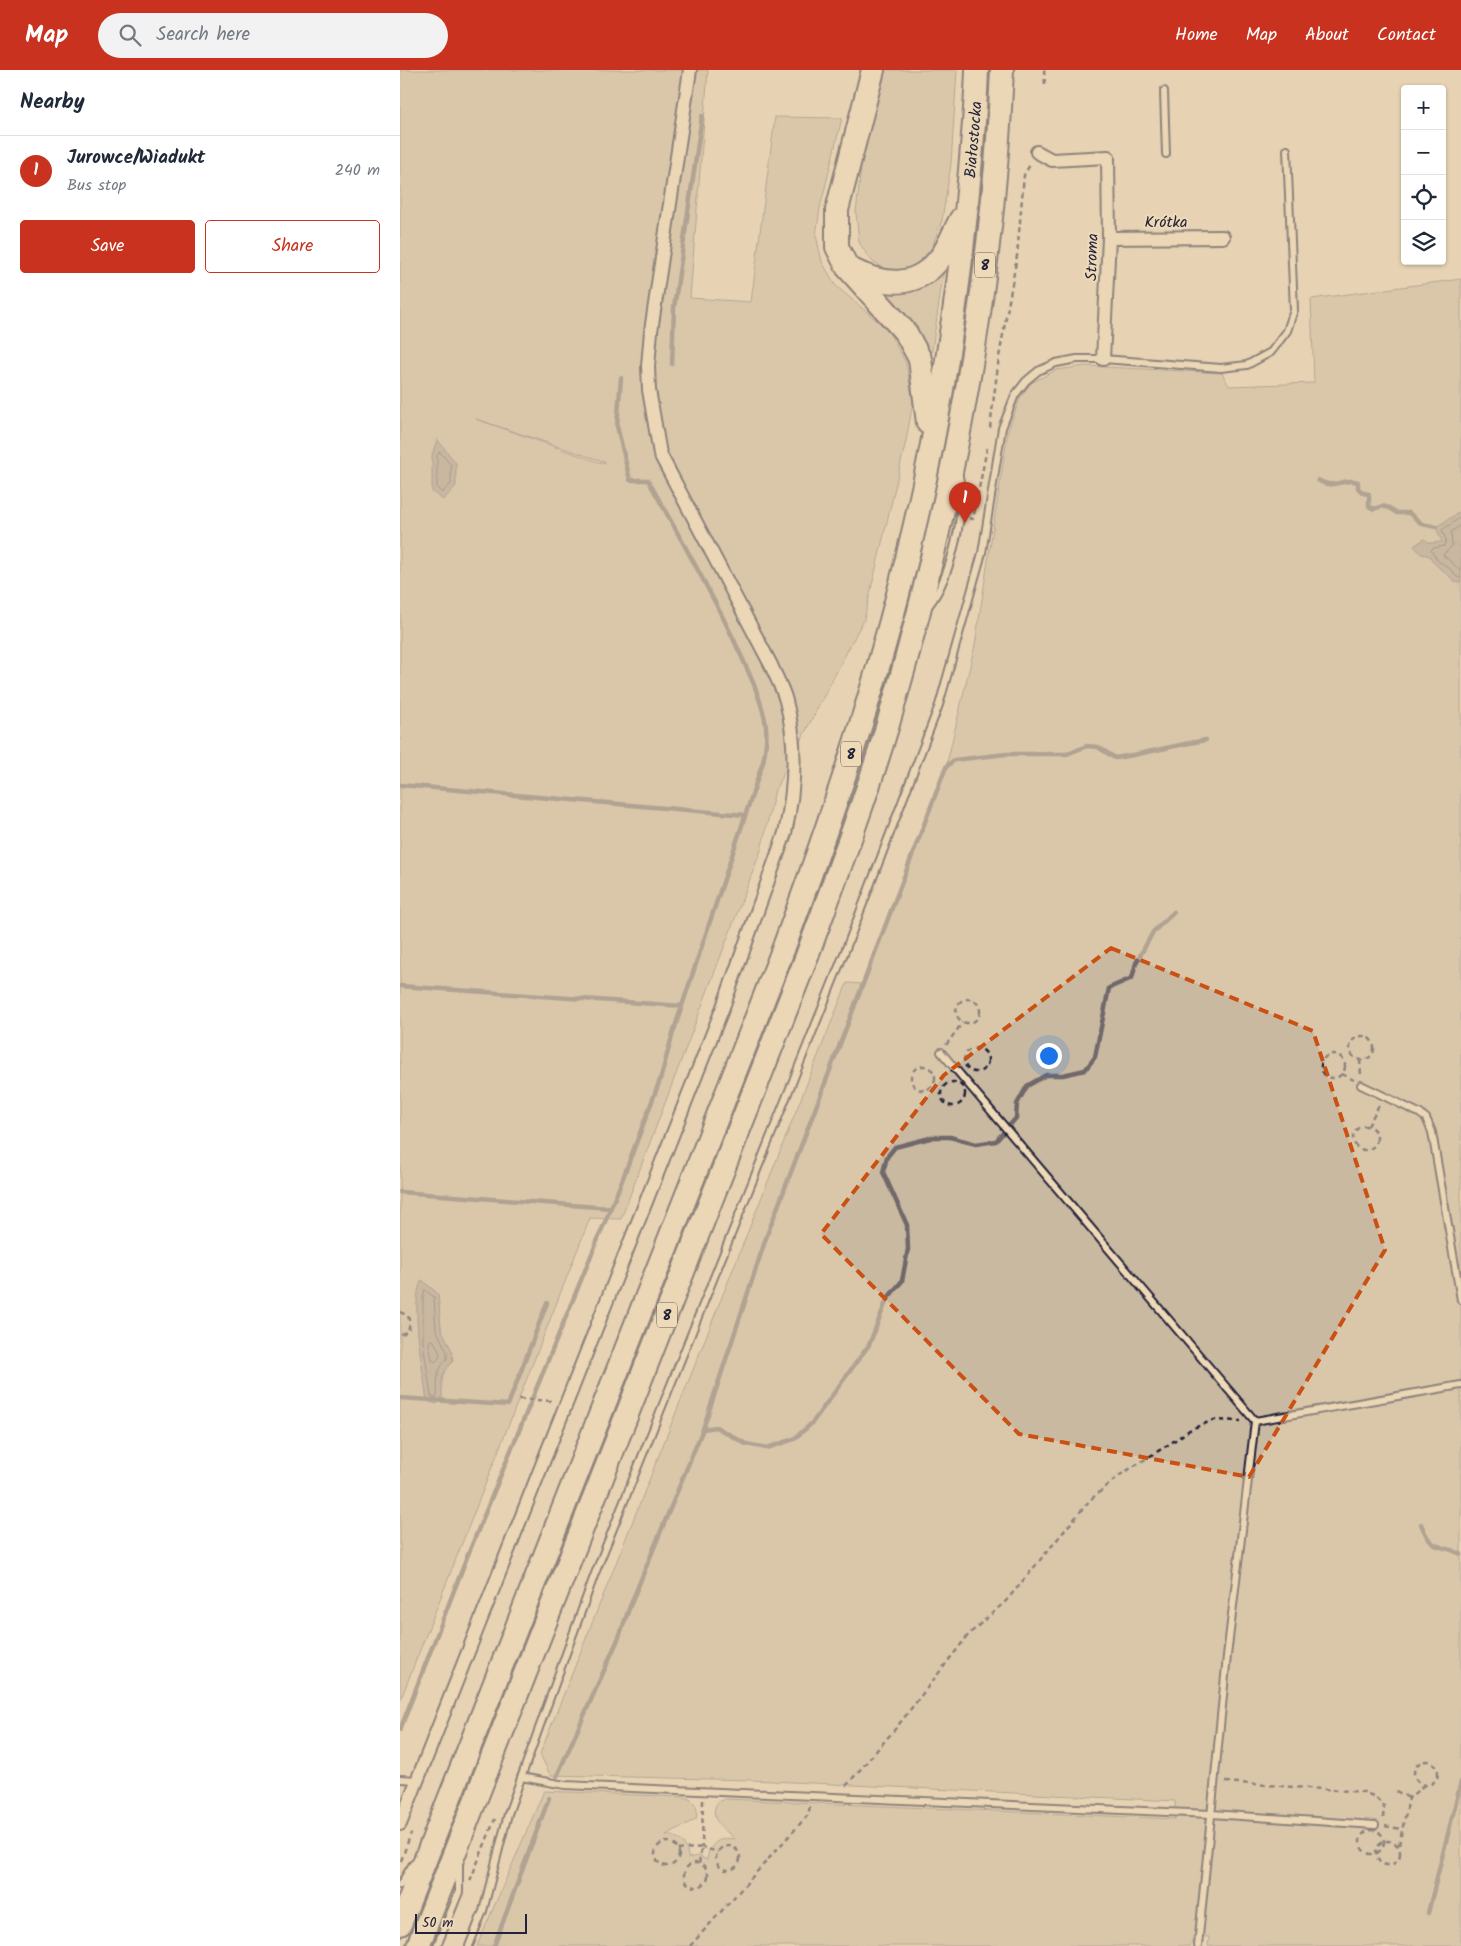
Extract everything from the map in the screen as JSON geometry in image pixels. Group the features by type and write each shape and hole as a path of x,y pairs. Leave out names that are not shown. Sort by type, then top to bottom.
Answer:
{"highway":[{"path":"873,70 837,210 836,248 847,267 906,333 920,359 931,447"},
{"name":"Białostocka","path":"967,207 977,70"},
{"name":"8","path":"418,1946 808,955 887,726 919,612 954,458 974,339 991,215 1002,70"},
{"path":"847,267 868,278 890,283 913,281 931,268 942,256 967,207"},
{"name":"8","path":"400,1924 743,1054 818,856 880,659 912,535 931,447 951,332 967,207"}],"street":[{"path":"400,1824 723,1007 779,851 791,807 795,779 794,754 786,700 771,665 660,454 649,390 648,366 651,331 690,70"},
{"name":"Stroma","path":"1037,152 1052,160 1108,157 1108,238 1103,359"},
{"name":"Krótka","path":"1108,238 1223,237"}],"lane":[{"path":"1164,91 1166,154"},
{"path":"469,1946 483,1911 496,1869 508,1814 543,1723 594,1576 847,946 939,705 982,553 1002,428 1015,394 1026,381 1038,372 1056,363 1077,359 1103,359 1221,368 1247,365 1271,352 1287,331 1294,310 1287,150"},
{"path":"941,1052 1255,1421 1227,1656 1198,1946"},
{"path":"1361,1085 1420,1113 1426,1118 1432,1132 1461,1300"},
{"path":"1255,1421 1461,1385"},
{"path":"521,1777 565,1786 1211,1814 1377,1825"},
{"path":"400,1779 418,1780"},
{"path":"400,1885 415,1862 430,1848"},
{"path":"436,1946 459,1892 460,1868 457,1848"}],"path":[{"path":"1044,70 1045,85"},
{"path":"989,431 1000,348 1017,256 1024,175 1037,152"},
{"path":"965,523 966,518 973,519 987,446"},
{"path":"964,1000 975,1001 980,1011 978,1019 971,1023 963,1022 956,1012 958,1004 964,1000"},
{"path":"941,1052 963,1022"},
{"path":"1361,1036 1368,1038 1374,1048 1371,1056 1360,1060 1353,1056 1350,1049 1354,1039 1361,1036"},
{"path":"976,1048 986,1052 988,1064 983,1070 975,1072 968,1068 965,1056 969,1050 976,1048"},
{"path":"1336,1054 1342,1059 1344,1070 1339,1076 1331,1078 1324,1075 1321,1067 1325,1057 1336,1054"},
{"path":"1360,1060 1361,1085"},
{"path":"923,1066 930,1068 935,1078 930,1088 922,1090 914,1086 911,1079 913,1071 923,1066"},
{"path":"956,1082 962,1086 964,1098 960,1104 952,1106 944,1102 941,1091 946,1084 956,1082"},
{"path":"1368,1126 1383,1095"},
{"path":"1361,1126 1368,1126 1376,1134 1376,1142 1371,1148 1360,1149 1354,1143 1353,1135 1361,1126"},
{"path":"400,1312 408,1316 410,1323 408,1331 400,1335"},
{"path":"519,1399 537,1400"},
{"path":"837,1797 896,1728 969,1634 1006,1600 1090,1500 1120,1474 1171,1443 1190,1429 1214,1420 1255,1421"},
{"path":"1376,1853 1377,1858 1383,1863 1391,1864 1395,1863 1400,1856 1398,1847 1409,1798 1424,1785 1432,1784 1437,1777 1438,1773 1435,1766 1425,1761 1416,1767 1414,1774 1417,1782 1424,1785"},
{"path":"1214,1781 1372,1794 1384,1806 1384,1817 1377,1825"},
{"path":"699,1864 702,1847 703,1791"},
{"path":"1396,1791 1409,1798"},
{"path":"690,1946 808,1815 810,1810 809,1796"},
{"path":"1377,1825 1402,1829"},
{"path":"400,1864 413,1828"},
{"path":"1368,1830 1376,1830 1382,1834 1384,1841 1382,1849 1376,1853 1371,1854 1364,1850 1360,1843 1362,1835 1368,1830"},
{"path":"481,1840 485,1842"},
{"path":"1384,1841 1391,1841 1398,1847"},
{"path":"678,1850 676,1862 669,1866 661,1865 656,1859 655,1851 662,1843 670,1843 678,1850 702,1847 718,1852"},
{"path":"727,1846 734,1848 740,1858 737,1866 730,1870 722,1869 716,1859 718,1852 727,1846"},
{"path":"699,1864 707,1871 707,1879 702,1886 694,1887 685,1880 684,1872 688,1866 699,1864"}],"highlighted area":[{"path":"1111,948 1313,1031 1385,1250 1249,1477 1019,1434 821,1234 944,1075"}],"shaded area":[{"path":"400,70 708,70 690,298 751,302 775,117 842,118 820,208 816,235 822,262 836,286 887,329 906,363 913,402 906,441 864,619 775,790 761,850 621,1219 590,1218 400,1701","holes":["476,419 605,462 606,463 598,462","422,1280 438,1294 441,1328 453,1361 443,1374 442,1400 427,1401 418,1326 419,1296"]},
{"path":"884,70 957,70 951,164 942,220 932,247 923,258 913,266 899,270 886,269 873,262 867,255 859,242 856,213 863,150"},
{"path":"944,269 930,363 874,289"},
{"path":"1461,279 1461,1946 1208,1946 1209,1937 1193,1936 1191,1946 477,1946 544,1791 688,1798 695,1805 697,1811 696,1819 666,1835 675,1837 682,1842 688,1853 688,1858 699,1856 707,1860 710,1850 716,1842 729,1838 735,1839 723,1829 715,1816 714,1810 717,1804 726,1799 1175,1819 1175,1801 751,1780 550,1775 540,1754 847,983 863,984 946,767 975,645 1008,431 1020,398 1031,383 1056,370 1085,366 1222,373 1229,386 1314,383 1311,299"}],"water":[{"path":"437,439 456,463 456,486 443,500 432,492 432,455"},
{"path":"1461,511 1461,542 1459,546 1461,547 1461,582 1455,582 1434,563 1430,556 1421,554 1414,546 1424,539 1430,543 1442,542 1436,527"},
{"path":"422,1280 438,1294 441,1328 452,1351 453,1361 445,1370 442,1379 442,1400 436,1404 427,1401 418,1339 417,1304 418,1290"}],"waterway":[{"path":"672,364 674,308 702,116"},
{"path":"400,1730 467,1557 621,1183 660,1080 673,1033 765,752 766,725 762,709 747,668 733,638 692,558 648,480 630,480 617,426 621,378"},
{"path":"1318,480 1329,484 1347,481 1358,482 1358,488 1363,493 1369,494 1369,506 1374,509 1382,506 1397,513 1409,513 1422,524 1436,527"},
{"path":"703,1429 767,1235 946,767 954,760 1006,754 1067,754 1087,746 1098,747 1115,758 1206,740"},
{"path":"400,785 745,815"},
{"path":"557,1776 619,1637 703,1429 716,1427 746,1444 767,1448 794,1439 812,1423 869,1345 887,1299 902,1281 908,1249 907,1225 883,1172 887,1157 895,1147 934,1137 950,1137 976,1144 996,1141 1016,1118 1017,1104 1027,1086 1046,1075 1063,1075 1085,1070 1095,1057 1109,988 1132,978 1136,963 1153,932 1174,912"},
{"path":"400,986 682,1006"},
{"path":"400,1192 610,1208"},
{"path":"400,1398 508,1405 547,1303"},
{"path":"1421,1524 1433,1544 1461,1554"},
{"path":"1428,1913 1461,1782"},
{"path":"494,1946 549,1798"}],"place":[{"name":"Jurowce/Wiadukt","path":"965,523"}]}
